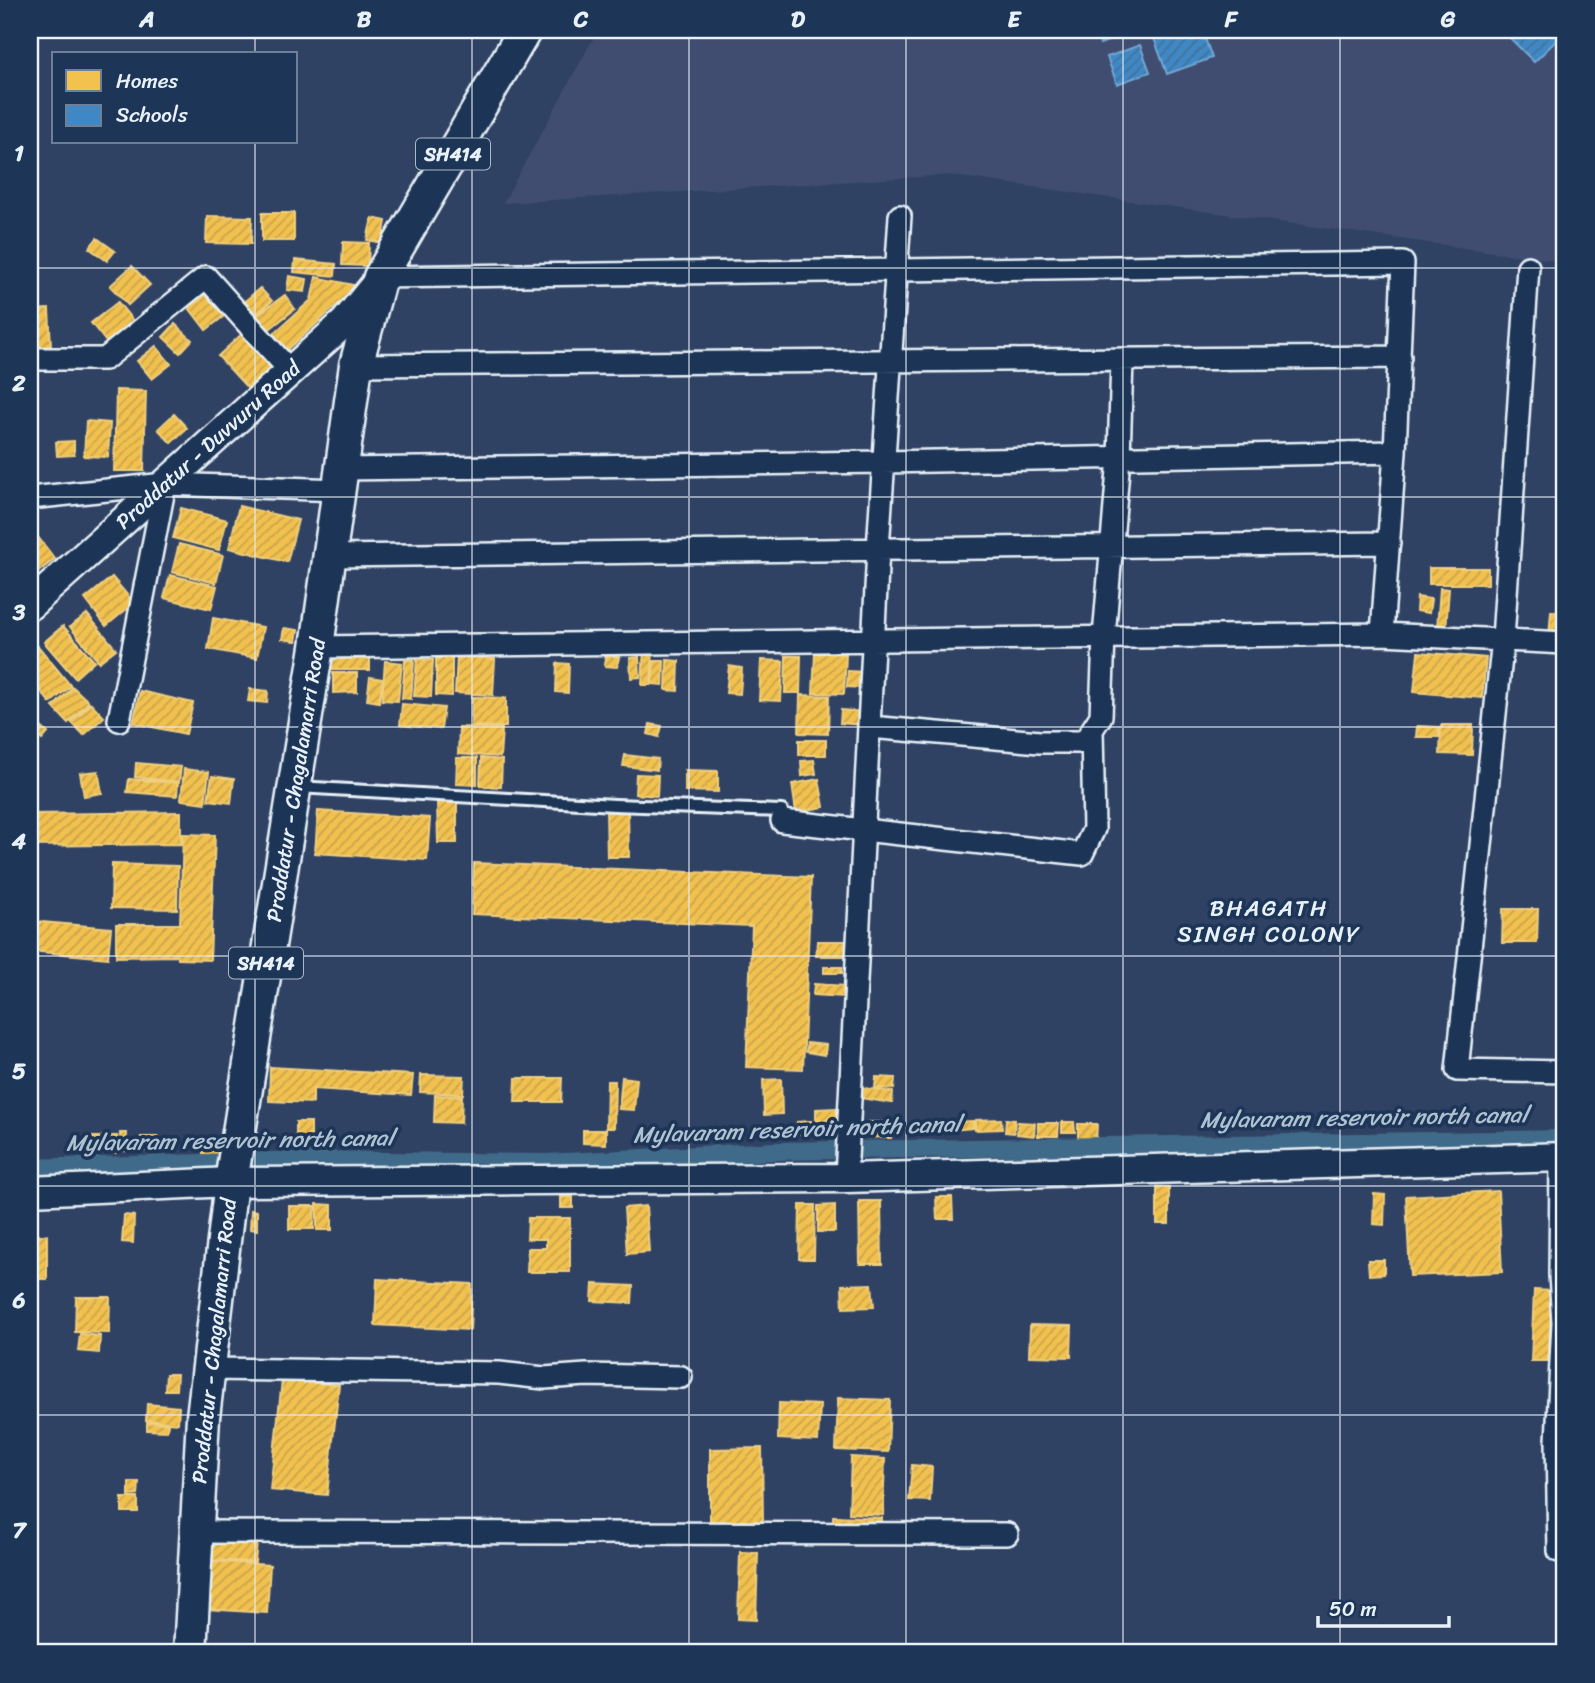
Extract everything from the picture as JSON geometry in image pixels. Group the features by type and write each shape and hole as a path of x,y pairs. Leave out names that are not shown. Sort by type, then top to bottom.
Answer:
{"main road":[{"name":"Proddatur - Chagalamarri Road","path":"190,1653 203,1417 230,1182 317,647 356,365 380,277 525,30"},
{"name":"Proddatur - Duvvuru Road","path":"30,605 344,323 380,277"},
{"path":"30,1191 230,1182 846,1178 1563,1157"}],"street":[{"path":"846,1178 878,548 900,216"},
{"path":"380,277 1404,263 1395,452 1382,634"},
{"path":"1528,267 1503,639 1457,1070 1565,1072"},
{"path":"30,359 105,359 206,277 290,371"},
{"path":"356,365 1400,357"},
{"path":"870,727 1040,742 1084,742 1101,716 1104,637 1119,458 1122,359"},
{"path":"30,498 165,484 884,462 1395,452"},
{"path":"119,720 165,484"},
{"path":"330,556 1389,543"},
{"path":"317,647 1382,634 1565,643"},
{"path":"782,816 865,831 1082,854 1094,829 1092,730"},
{"path":"1563,1157 1560,1275 1564,1322 1559,1551 1565,1551"},
{"path":"209,1369 499,1373 544,1378 586,1375 681,1377"},
{"path":"197,1532 1007,1534"}],"lane":[{"path":"295,787 782,816"}],"shaded area":[{"path":"598,30 1565,30 1565,262 948,175 503,203"}],"building: Homes":[{"path":"262,213 294,213 294,241 262,241"},
{"path":"207,216 252,217 251,244 206,243"},
{"path":"372,218 386,221 382,243 367,240"},
{"path":"97,238 115,251 107,261 89,248"},
{"path":"343,242 369,243 368,266 342,265"},
{"path":"295,260 336,264 335,276 294,272"},
{"path":"132,266 150,285 128,305 110,286"},
{"path":"289,276 307,279 305,292 287,290"},
{"path":"316,277 358,286 287,350 273,334 311,300"},
{"path":"260,288 272,301 257,314 245,301"},
{"path":"206,294 224,316 206,330 189,308"},
{"path":"285,295 295,309 267,331 256,316"},
{"path":"118,302 134,322 107,343 91,323"},
{"path":"49,309 51,346 30,347 30,310"},
{"path":"175,324 192,340 180,353 163,337"},
{"path":"243,333 276,368 251,392 218,356"},
{"path":"156,346 171,364 152,379 137,361"},
{"path":"116,390 146,391 144,471 114,471"},
{"path":"174,414 187,428 171,443 158,429"},
{"path":"86,421 110,423 108,457 84,456"},
{"path":"74,441 74,455 57,456 56,442"},
{"path":"239,506 298,520 287,562 229,548"},
{"path":"181,508 227,520 219,550 173,538"},
{"path":"38,537 55,559 30,578 30,543"},
{"path":"179,544 223,555 216,583 172,572"},
{"path":"1429,568 1488,568 1488,584 1429,584"},
{"path":"170,575 217,586 211,609 164,598"},
{"path":"112,577 134,603 106,626 85,599"},
{"path":"1440,588 1449,589 1446,629 1437,628"},
{"path":"1417,597 1431,599 1429,613 1416,611"},
{"path":"1551,611 1565,612 1565,639 1549,637"},
{"path":"87,614 116,649 99,662 70,627"},
{"path":"213,618 263,627 257,658 208,649"},
{"path":"63,626 94,661 75,678 44,642"},
{"path":"284,628 298,630 296,641 282,639"},
{"path":"38,646 71,686 50,703 30,677 30,652"},
{"path":"644,648 653,649 651,685 642,685"},
{"path":"1418,652 1486,658 1482,698 1414,692"},
{"path":"815,653 846,654 844,694 813,693"},
{"path":"606,655 619,657 617,667 605,666"},
{"path":"457,656 495,659 493,695 455,693"},
{"path":"786,656 801,656 800,693 785,693"},
{"path":"328,657 370,657 370,670 328,670"},
{"path":"639,657 640,677 631,678 630,658"},
{"path":"436,658 452,658 452,696 436,695"},
{"path":"417,659 433,660 431,697 414,696"},
{"path":"405,660 414,660 411,699 402,698"},
{"path":"667,660 679,661 678,691 666,690"},
{"path":"761,660 783,661 781,701 759,700"},
{"path":"385,661 402,663 398,701 382,700"},
{"path":"654,661 664,661 663,685 652,684"},
{"path":"557,663 569,664 568,693 556,692"},
{"path":"729,666 742,668 740,694 726,693"},
{"path":"848,671 864,672 863,688 847,687"},
{"path":"333,673 357,673 357,692 333,693"},
{"path":"370,677 383,679 379,702 367,700"},
{"path":"73,687 89,702 68,723 53,707"},
{"path":"250,689 268,691 267,703 248,701"},
{"path":"140,691 193,703 186,734 133,723"},
{"path":"800,695 829,696 828,734 799,733"},
{"path":"472,697 506,698 506,727 471,726"},
{"path":"91,703 104,717 84,735 71,722"},
{"path":"402,704 444,708 441,729 400,725"},
{"path":"841,710 864,712 863,725 840,723"},
{"path":"650,724 662,726 659,737 648,734"},
{"path":"39,725 48,733 42,740 33,732"},
{"path":"1441,725 1473,725 1472,755 1440,754"},
{"path":"1417,726 1439,727 1439,737 1416,737"},
{"path":"459,727 502,729 500,757 458,754"},
{"path":"799,740 826,740 826,755 799,755"},
{"path":"625,755 658,759 657,770 623,766"},
{"path":"457,758 477,758 477,785 456,784"},
{"path":"481,758 502,760 501,787 480,786"},
{"path":"814,760 816,774 802,776 801,761"},
{"path":"136,763 181,767 179,782 135,777"},
{"path":"184,769 209,772 205,803 181,800"},
{"path":"685,770 718,771 718,792 685,791"},
{"path":"98,771 102,793 84,796 80,773"},
{"path":"636,774 658,775 657,796 635,794"},
{"path":"212,776 234,779 231,803 208,800"},
{"path":"129,779 178,783 177,796 127,792"},
{"path":"819,779 824,807 796,812 792,784"},
{"path":"437,802 457,802 457,843 438,843"},
{"path":"318,811 430,818 427,860 315,853"},
{"path":"606,811 628,811 629,857 607,857"},
{"path":"181,812 181,844 30,846 30,814"},
{"path":"183,834 215,835 210,960 178,959 178,956 116,957 116,924 180,924"},
{"path":"474,863 811,877 803,1069 746,1067 752,926 472,914"},
{"path":"112,864 178,866 177,909 111,908"},
{"path":"1503,909 1538,909 1537,943 1502,943"},
{"path":"30,921 111,928 108,958 30,951"},
{"path":"817,941 851,941 851,956 816,956"},
{"path":"824,967 842,967 842,973 824,973"},
{"path":"814,984 846,986 845,997 813,995"},
{"path":"807,1043 826,1045 825,1055 806,1052"},
{"path":"270,1067 413,1075 411,1095 313,1089 313,1103 269,1101"},
{"path":"421,1075 464,1076 463,1094 420,1092"},
{"path":"622,1077 637,1079 634,1110 619,1109"},
{"path":"876,1077 895,1078 894,1089 875,1088"},
{"path":"516,1078 562,1078 561,1102 515,1102"},
{"path":"781,1079 782,1114 764,1115 763,1080"},
{"path":"607,1081 615,1081 614,1128 606,1128"},
{"path":"856,1087 893,1092 892,1103 854,1097"},
{"path":"435,1095 462,1096 461,1123 434,1122"},
{"path":"837,1108 838,1120 816,1121 816,1109"},
{"path":"1001,1119 1002,1129 975,1130 975,1120"},
{"path":"1006,1119 1015,1120 1014,1133 1005,1132"},
{"path":"811,1121 812,1133 798,1134 797,1122"},
{"path":"973,1121 973,1128 951,1130 950,1122"},
{"path":"296,1122 311,1122 311,1146 296,1146"},
{"path":"868,1122 879,1122 880,1137 868,1138"},
{"path":"882,1122 891,1122 891,1138 881,1138"},
{"path":"945,1122 945,1132 925,1133 925,1123"},
{"path":"1018,1122 1035,1123 1034,1136 1017,1134"},
{"path":"1062,1122 1074,1122 1075,1132 1062,1132"},
{"path":"1038,1123 1059,1123 1058,1136 1038,1136"},
{"path":"1078,1124 1097,1124 1096,1142 1078,1141"},
{"path":"583,1130 606,1130 606,1144 583,1143"},
{"path":"120,1133 127,1133 126,1151 119,1151"},
{"path":"102,1136 117,1136 116,1153 101,1152"},
{"path":"87,1137 99,1137 99,1153 86,1153"},
{"path":"141,1137 158,1137 157,1151 140,1151"},
{"path":"203,1147 218,1148 218,1157 203,1156"},
{"path":"1157,1187 1169,1187 1169,1224 1157,1224"},
{"path":"1498,1191 1502,1272 1410,1276 1406,1196"},
{"path":"1374,1194 1385,1195 1384,1225 1373,1224"},
{"path":"561,1197 573,1197 573,1208 561,1208"},
{"path":"936,1197 952,1197 953,1219 937,1219"},
{"path":"859,1201 881,1201 882,1264 860,1264"},
{"path":"317,1204 332,1205 332,1230 317,1230"},
{"path":"800,1205 815,1205 814,1259 799,1259"},
{"path":"835,1205 835,1232 818,1232 818,1206"},
{"path":"289,1206 315,1206 314,1229 289,1229"},
{"path":"646,1206 649,1252 627,1254 624,1208"},
{"path":"251,1210 257,1211 257,1230 250,1229"},
{"path":"124,1215 134,1216 133,1243 122,1242"},
{"path":"528,1218 570,1218 570,1272 527,1272 528,1248 546,1248 546,1239 527,1239"},
{"path":"30,1235 47,1235 47,1279 30,1279"},
{"path":"1368,1260 1384,1260 1384,1274 1369,1275"},
{"path":"377,1279 472,1284 470,1330 375,1325"},
{"path":"593,1284 633,1286 632,1303 592,1301"},
{"path":"872,1284 874,1307 843,1308 842,1285"},
{"path":"1534,1290 1552,1291 1548,1361 1531,1361"},
{"path":"76,1297 110,1297 109,1333 75,1332"},
{"path":"1030,1325 1072,1326 1071,1357 1029,1356"},
{"path":"80,1334 100,1336 99,1353 78,1351"},
{"path":"166,1374 177,1374 176,1390 165,1390"},
{"path":"282,1380 339,1385 327,1495 270,1490"},
{"path":"838,1398 890,1400 888,1452 836,1450"},
{"path":"779,1403 820,1405 818,1441 778,1439"},
{"path":"147,1404 179,1407 178,1423 146,1420"},
{"path":"147,1422 168,1423 167,1431 147,1430"},
{"path":"762,1448 763,1522 710,1523 710,1449"},
{"path":"851,1457 885,1459 883,1515 849,1513"},
{"path":"912,1465 932,1467 930,1501 909,1500"},
{"path":"129,1482 139,1482 138,1495 129,1496"},
{"path":"122,1498 138,1498 138,1512 122,1512"},
{"path":"833,1516 882,1518 882,1527 833,1525"},
{"path":"214,1540 257,1543 255,1562 212,1560"},
{"path":"740,1552 758,1553 756,1620 738,1619"},
{"path":"209,1561 270,1565 267,1613 206,1609"}],"building: Schools":[{"path":"1138,30 1100,44 1096,32"},
{"path":"1175,30 1202,30 1212,58 1167,74 1154,38"},
{"path":"1502,30 1565,30 1565,32 1534,62"},
{"path":"1140,45 1150,72 1117,84 1107,57"}],"waterway":[{"name":"Mylavaram reservoir north canal","path":"30,1168 308,1160 546,1163 775,1151 1565,1139"}],"district":[{"name":"BHAGATH SINGH COLONY","path":"1269,921"}]}
